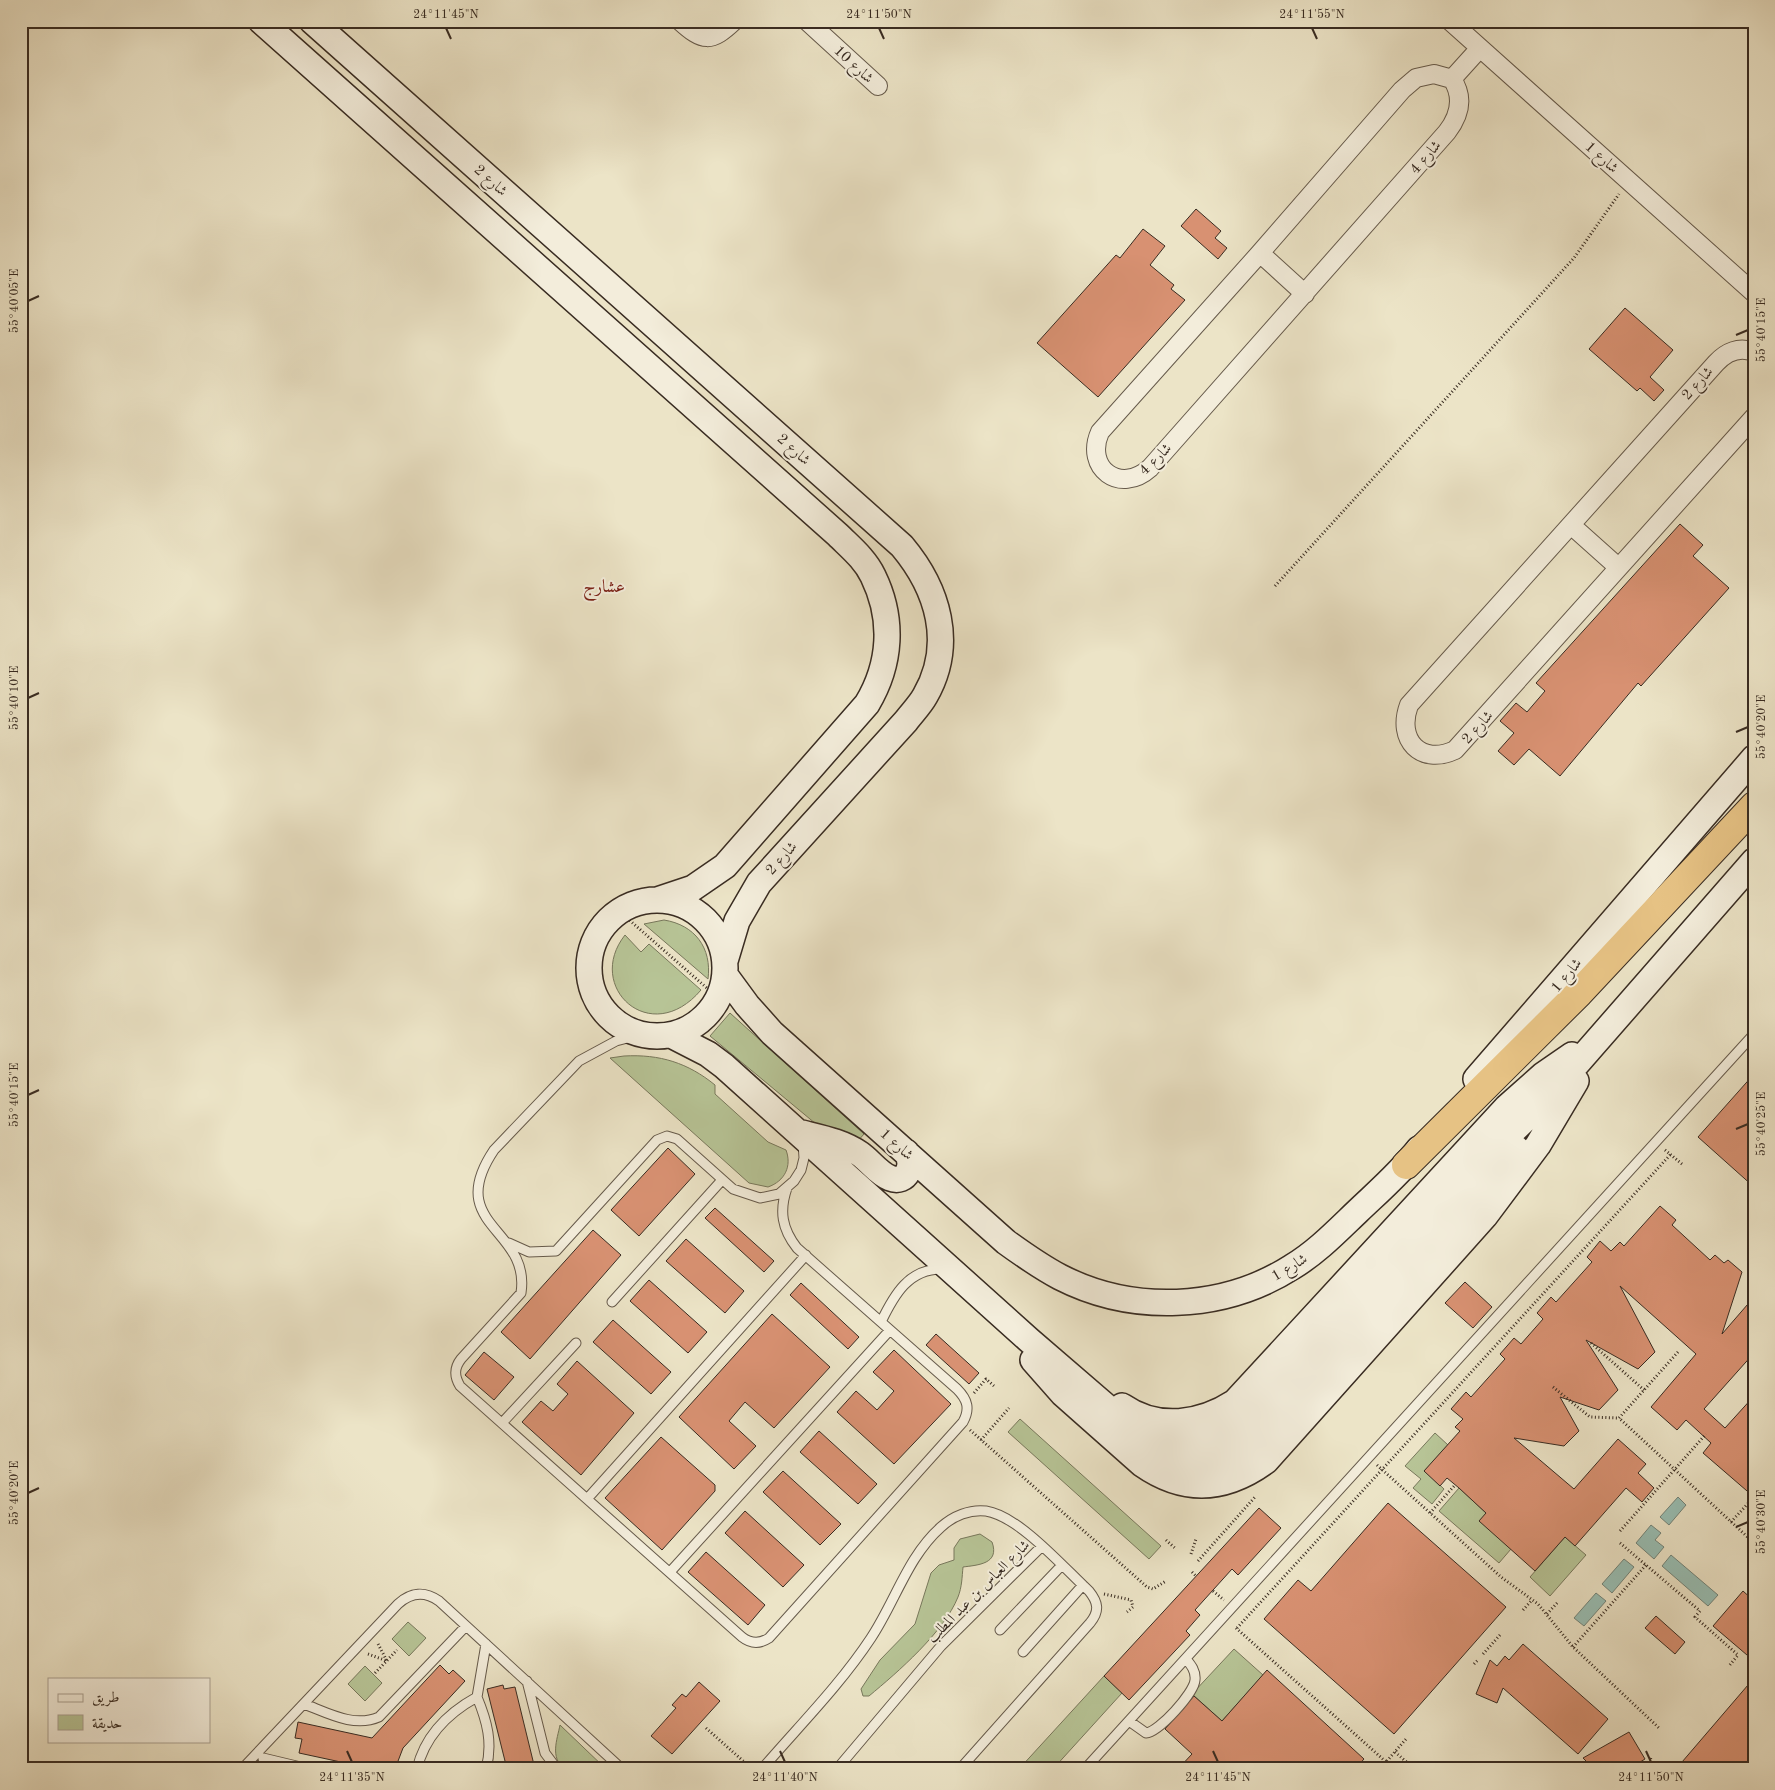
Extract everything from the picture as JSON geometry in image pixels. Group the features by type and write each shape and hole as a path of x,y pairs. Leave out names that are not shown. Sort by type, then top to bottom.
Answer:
{"highway":[{"path":"1406,1165 1579,993 1754,806"}],"street":[{"path":"261,21 832,530 858,555 872,574 881,597 887,636 886,660 879,684 867,704 725,866 693,888 657,900 637,903 619,911 610,919 596,939 592,950 590,974 597,998 611,1018 632,1031 643,1034 671,1035 696,1047 724,1066 1130,1427 1147,1436 1165,1442 1184,1444 1205,1441 1225,1434 1243,1424 1258,1410 1477,1166 1546,1099 1754,862"},
{"name":"شارع 2","path":"312,21 902,546 927,580 939,619 940,643 935,673 925,696 906,721 759,883 737,921 723,978"},
{"path":"680,21 695,34 709,38 722,33 734,21"},
{"name":"شارع 10","path":"807,21 878,86"},
{"name":"شارع 1","path":"1450,21 1754,293"},
{"path":"1452,79 1480,48"},
{"name":"شارع 4","path":"1434,74 1452,79 1458,88 1460,100 1454,122 1306,294 1142,475 1122,480 1112,477 1104,471 1097,462 1094,452 1100,432 1260,253 1408,83 1416,78 1434,74"},
{"path":"1260,253 1306,294"},
{"name":"شارع 2","path":"1754,352 1741,349 1723,355 1409,706 1405,716 1404,727 1414,747 1434,756 1445,755 1456,750 1754,417"},
{"path":"1571,525 1618,567"},
{"name":"شارع 1","path":"657,900 678,903 697,913 716,934 723,978 772,1032 1006,1242 1061,1278 1091,1290 1123,1298 1173,1303 1198,1301 1247,1289 1292,1267 1316,1250 1406,1165 1464,1094 1754,758"},
{"path":"671,1035 694,1025 712,1008 723,978"},
{"path":"988,1302 1040,1339 1130,1411 1148,1418 1167,1422 1204,1418 1220,1412 1248,1390 1507,1107 1543,1075 1598,1039"},
{"path":"988,1302 1041,1371 1063,1394 1142,1464 1156,1474 1189,1485 1205,1485 1238,1478 1266,1460 1491,1209 1538,1145 1598,1039"},
{"path":"1017,1338 1133,1444 1145,1451 1164,1459 1185,1463 1217,1461 1235,1456 1251,1446 1264,1433 1491,1178 1523,1138 1546,1099"},
{"path":"800,1133 841,1144 860,1154 895,1180 901,1179 909,1172 911,1162 906,1152"}],"lane":[{"path":"643,1034 616,1041 579,1061 494,1150 487,1161 478,1181 478,1197 490,1226 507,1242 522,1270 522,1293 461,1359 455,1369 460,1386 747,1640 758,1643 764,1641 966,1416 967,1401 957,1389 806,1256 789,1238 784,1226 782,1207 788,1188 801,1170 804,1158 804,1145 800,1133"},
{"path":"1085,1769 1754,1034"},
{"path":"507,1242 529,1252 556,1251 658,1140 664,1137 677,1139 722,1180 741,1193 760,1198 770,1197 788,1188"},
{"path":"612,1302 722,1180"},
{"path":"587,1499 806,1256"},
{"path":"881,1322 896,1293 907,1281 921,1273 937,1269 953,1270"},
{"path":"670,1572 890,1330"},
{"path":"502,1423 576,1343"},
{"name":"شارع العباس بن عبد المطلب","path":"762,1769 845,1673 870,1639 892,1604 911,1566 928,1540 942,1526 961,1514 972,1511 995,1513 1015,1523 1042,1547 941,1646 837,1769"},
{"path":"960,1769 1096,1617 1096,1600 1086,1588 1042,1547"},
{"path":"1000,1630 1062,1565"},
{"path":"1023,1652 1086,1588"},
{"path":"242,1769 260,1755 304,1704 404,1599 418,1594 433,1597 622,1769"},
{"path":"304,1704 352,1721 361,1722 379,1717 466,1626"},
{"path":"486,1644 477,1697 486,1717 490,1738 486,1769"},
{"path":"1129,1721 1146,1733 1159,1727 1193,1687 1194,1672 1186,1659"},
{"path":"526,1681 545,1753 557,1769"},
{"path":"417,1769 429,1739 442,1722 459,1707 477,1697"},
{"path":"260,1755 265,1769"},
{"path":"260,1755 309,1769"}],"path":[{"path":"1275,586 1574,258 1628,181"},
{"path":"619,911 723,978"},
{"path":"1656,1141 1682,1164"},
{"path":"1237,1628 1671,1154"},
{"path":"1590,1343 1644,1390"},
{"path":"1619,1418 1678,1352"},
{"path":"967,1401 986,1379 994,1386"},
{"path":"1553,1387 1590,1417 1619,1418 1754,1543"},
{"path":"981,1440 1009,1408"},
{"path":"962,1422 1147,1587 1153,1589 1166,1581"},
{"path":"1620,1532 1706,1434"},
{"path":"1368,1457 1501,1577 1532,1600 1547,1614 1573,1647 1659,1728"},
{"path":"1430,1513 1455,1485"},
{"path":"1198,1561 1255,1497"},
{"path":"1731,1522 1754,1497"},
{"path":"1192,1554 1196,1539"},
{"path":"1166,1540 1176,1549"},
{"path":"1620,1544 1700,1611 1695,1617 1738,1655 1730,1666"},
{"path":"1573,1647 1646,1565"},
{"path":"1192,1572 1196,1576"},
{"path":"1086,1588 1131,1600 1132,1607 1127,1612"},
{"path":"1523,1610 1532,1600"},
{"path":"1547,1614 1558,1602"},
{"path":"1224,1617 1394,1769"},
{"path":"372,1632 387,1661"},
{"path":"1483,1654 1500,1635"},
{"path":"355,1649 387,1661"},
{"path":"375,1673 397,1650"},
{"path":"1474,1664 1478,1660"},
{"path":"706,1728 752,1769"},
{"path":"1380,1769 1406,1739"},
{"path":"1395,1752 1410,1765"},
{"path":"1648,1769 1651,1757"}],"green space":[{"path":"664,920 685,927 699,940 707,957 708,979 644,924"},
{"path":"625,935 641,952 649,944 701,990 682,1007 662,1014 644,1012 629,1004 618,991 613,974 614,955"},
{"path":"730,1013 864,1134 857,1142 844,1131 836,1131 816,1124 710,1036"},
{"path":"624,1056 661,1058 684,1066 705,1077 715,1085 715,1094 768,1142 786,1150 788,1162 783,1177 768,1187 749,1183 610,1058"},
{"path":"1020,1419 1161,1546 1149,1559 1008,1432"},
{"path":"1435,1433 1448,1445 1425,1471 1444,1489 1432,1504 1413,1488 1421,1479 1405,1466"},
{"path":"1459,1488 1486,1513 1511,1549 1499,1563 1439,1511"},
{"path":"980,1534 992,1542 993,1555 981,1564 963,1567 958,1597 942,1624 919,1651 893,1675 869,1696 863,1696 861,1689 880,1660 915,1624 931,1573 939,1565 954,1560 954,1548 960,1539"},
{"path":"1565,1537 1586,1555 1550,1596 1530,1577"},
{"path":"408,1622 426,1638 409,1656 392,1639"},
{"path":"1234,1649 1263,1675 1222,1721 1192,1694"},
{"path":"365,1666 382,1683 365,1701 348,1684"},
{"path":"1104,1676 1122,1693 1053,1769 1019,1769"},
{"path":"560,1725 606,1769 564,1769 556,1754 556,1742"}],"water":[{"path":"1678,1497 1686,1505 1669,1525 1660,1517"},
{"path":"1651,1525 1661,1533 1655,1540 1664,1547 1654,1559 1636,1543"},
{"path":"1671,1555 1718,1595 1708,1606 1662,1566"},
{"path":"1624,1559 1634,1567 1612,1593 1602,1584"},
{"path":"1596,1593 1606,1601 1584,1626 1574,1618"}],"building":[{"path":"1196,209 1221,231 1215,238 1227,248 1218,259 1181,226"},
{"path":"1143,229 1165,246 1150,265 1174,285 1171,289 1185,300 1098,397 1037,343 1116,255 1120,258"},
{"path":"1625,308 1673,350 1650,377 1664,390 1654,401 1640,388 1637,391 1589,349"},
{"path":"1680,524 1703,545 1693,556 1729,588 1641,686 1638,683 1560,776 1529,749 1514,765 1498,751 1514,733 1500,721 1516,703 1527,712 1545,691 1536,683"},
{"path":"1754,1074 1754,1187 1698,1137"},
{"path":"668,1148 695,1174 639,1236 611,1210"},
{"path":"1660,1206 1676,1220 1672,1225 1710,1260 1715,1255 1724,1263 1728,1260 1742,1272 1722,1334 1754,1297 1754,1353 1704,1409 1725,1428 1754,1396 1754,1497 1703,1453 1711,1443 1686,1420 1677,1430 1651,1407 1696,1354 1620,1286 1655,1352 1638,1369 1586,1340 1618,1390 1599,1410 1560,1397 1579,1431 1564,1446 1514,1438 1574,1489 1618,1439 1646,1464 1638,1473 1654,1488 1642,1502 1626,1488 1575,1546 1565,1537 1535,1571 1479,1521 1486,1513 1459,1488 1447,1478 1440,1486 1424,1471 1460,1431 1455,1427 1463,1419 1451,1409 1466,1392 1471,1397 1505,1359 1500,1354 1514,1338 1521,1344 1543,1319 1537,1313 1551,1297 1556,1302 1592,1262 1587,1257 1600,1241 1611,1251 1620,1242 1624,1246"},
{"path":"715,1208 774,1261 764,1272 705,1218"},
{"path":"593,1230 621,1255 530,1359 501,1332"},
{"path":"686,1239 744,1291 725,1313 666,1261"},
{"path":"649,1280 707,1332 688,1353 630,1301"},
{"path":"1465,1282 1492,1307 1473,1328 1445,1303"},
{"path":"801,1283 859,1337 848,1349 790,1295"},
{"path":"772,1314 830,1367 774,1428 745,1402 729,1421 756,1446 734,1469 679,1417"},
{"path":"613,1320 671,1372 651,1394 593,1342"},
{"path":"936,1334 979,1373 969,1384 926,1345"},
{"path":"894,1350 951,1404 894,1464 837,1412 856,1391 877,1410 894,1391 873,1372"},
{"path":"484,1352 514,1377 494,1400 465,1375"},
{"path":"577,1361 634,1413 581,1475 522,1422 541,1401 553,1411 568,1394 557,1384"},
{"path":"819,1431 877,1484 858,1504 800,1452"},
{"path":"661,1437 715,1485 715,1491 662,1550 605,1498"},
{"path":"783,1471 841,1524 820,1545 763,1492"},
{"path":"1388,1503 1506,1607 1394,1734 1264,1619 1298,1580 1311,1591"},
{"path":"1259,1508 1281,1528 1238,1575 1232,1569 1195,1610 1200,1615 1186,1631 1190,1635 1129,1700 1104,1676"},
{"path":"745,1511 804,1565 783,1587 725,1533"},
{"path":"706,1552 765,1605 748,1625 688,1572"},
{"path":"1743,1591 1754,1601 1754,1661 1713,1626"},
{"path":"1656,1616 1685,1642 1675,1654 1645,1628"},
{"path":"1523,1644 1608,1719 1578,1754 1503,1688 1497,1703 1476,1694 1490,1660 1497,1666 1505,1656 1509,1660"},
{"path":"440,1665 449,1674 453,1670 465,1681 403,1748 395,1769 364,1769 364,1767 299,1753 302,1739 295,1738 298,1722 372,1738"},
{"path":"1267,1670 1364,1759 1355,1769 1178,1769 1192,1754 1165,1729 1194,1696 1222,1721"},
{"path":"1754,1678 1754,1769 1676,1769"},
{"path":"699,1682 720,1701 672,1754 651,1736 676,1708 672,1705 682,1694 686,1697"},
{"path":"503,1685 504,1689 515,1687 535,1769 507,1769 487,1689"},
{"path":"1629,1732 1645,1759 1629,1769 1579,1769 1586,1761 1583,1758"}],"district":[{"name":"عشارج","path":"604,586"}]}
